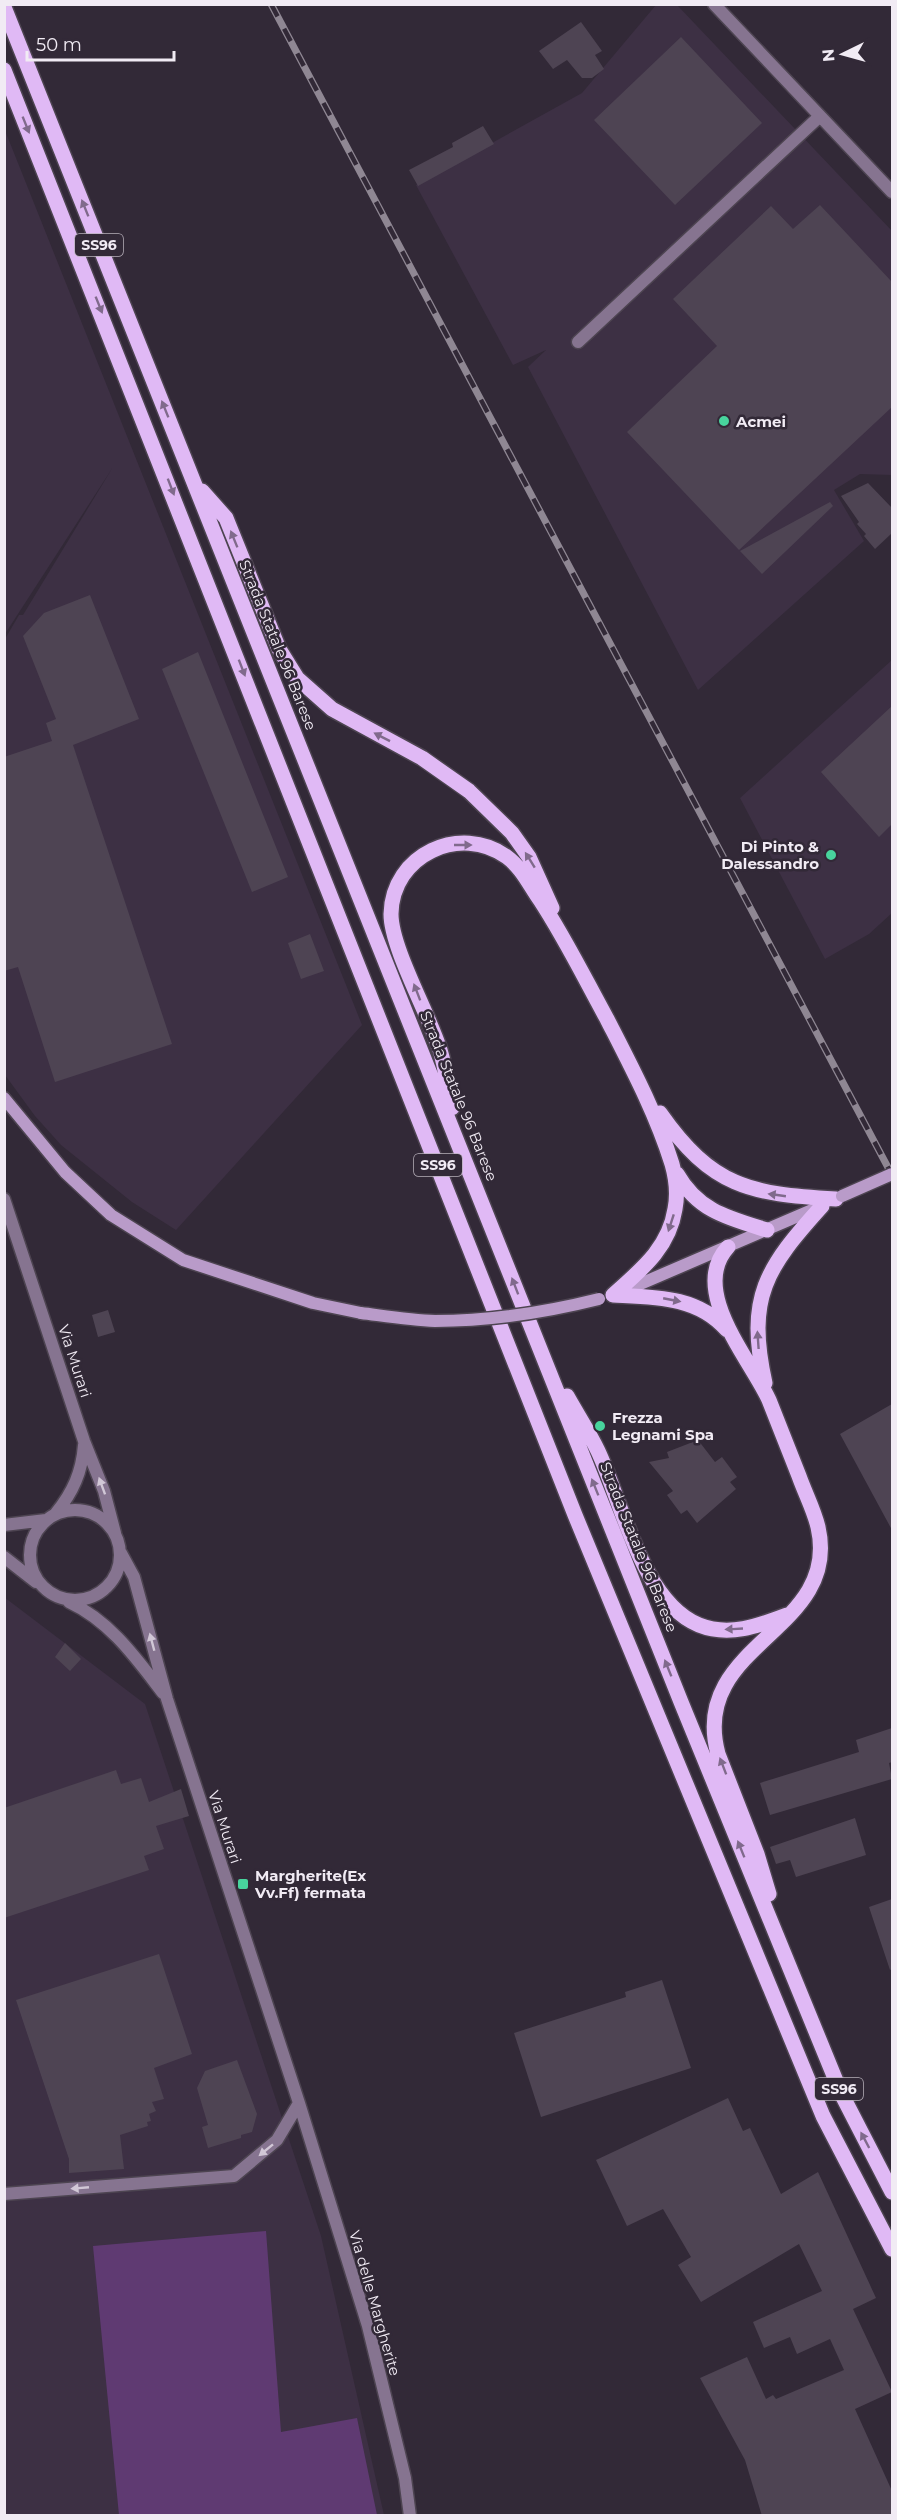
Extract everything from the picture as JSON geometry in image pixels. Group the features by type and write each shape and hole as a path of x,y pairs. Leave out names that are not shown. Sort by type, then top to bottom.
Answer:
{"main road":[{"name":"Strada Statale 96 Barese","path":"4,7 537,1342 795,1980 841,2093 892,2192"},
{"name":"SS96","path":"4,70 108,327 575,1515 823,2116 892,2249"},
{"path":"194,483 226,519 279,649 297,678 332,709 445,772 496,817 529,857 541,878 561,933"},
{"path":"461,1149 440,1050 392,928 392,904 400,879 415,860 438,848 463,844 487,848 507,857 519,868 561,933 644,1091 672,1166 677,1194 675,1209 665,1240 657,1254 606,1297"},
{"path":"644,1091 688,1150 720,1176 770,1194 839,1198"},
{"path":"672,1166 686,1189 701,1203 730,1218 767,1230"},
{"path":"768,1398 757,1333 762,1298 774,1264 784,1247 822,1206"},
{"path":"728,1247 718,1260 715,1283 731,1334 768,1398 813,1512 820,1541 818,1566 811,1588 790,1614 730,1674 717,1699 714,1729 718,1754 757,1854 795,1980"},
{"path":"606,1297 671,1298 710,1314 731,1334"},
{"path":"537,1342 598,1451 638,1551 675,1610 698,1624 724,1630 749,1628 790,1614"}],"street":[{"path":"714,4 892,192"},
{"path":"578,342 820,116"},
{"path":"4,1098 65,1172 111,1215 183,1260 313,1303 361,1313 433,1321 465,1320 549,1310 606,1297 728,1247 892,1174"},
{"name":"Via Murari","path":"4,1199 14,1222 84,1441 104,1491 121,1553 134,1577 167,1699 299,2103"},
{"path":"42,1587 32,1571 29,1556 31,1543 51,1516 70,1496 83,1465 84,1441"},
{"path":"4,1525 51,1516 72,1509 88,1511 101,1517 115,1533"},
{"path":"65,1600 82,1600 106,1589 114,1578 121,1553"},
{"name":"Via Murari","path":"4,1557 42,1587 83,1609 125,1644 167,1699"},
{"path":"4,2194 234,2176 277,2140 299,2103"},
{"name":"Via delle Margherite","path":"299,2103 368,2326 405,2478 410,2516"}],"shaded area":[{"name":"Acmei","path":"656,5 677,5 892,231 892,475 860,474 834,490 864,541 698,690 528,367 546,350 513,365 416,185 582,93"},
{"path":"4,128 362,1025 176,1230 132,1202 61,1145 35,1116 5,1075 5,639 19,615 23,615 113,467 5,634"},
{"name":"Di Pinto & Dalessandro","path":"892,660 892,913 869,934 825,959 740,798"},
{"path":"4,1597 145,1704 321,2236 384,2515 5,2515"},
{"path":"266,2231 281,2432 357,2418 377,2515 119,2515 93,2246"}],"building":[{"path":"581,22 602,51 595,55 604,69 592,78 582,78 567,60 553,69 539,51"},
{"path":"681,37 762,123 675,205 594,120"},
{"path":"483,126 494,144 418,186 409,170 453,147 452,143"},
{"path":"820,205 892,282 892,407 739,550 627,432 717,346 673,299 771,206 793,229"},
{"path":"868,483 892,508 892,533 875,549 864,536 866,534 857,524 859,522 841,496"},
{"path":"830,502 833,506 762,574 740,551"},
{"path":"90,595 139,719 73,745 172,1044 55,1082 18,967 4,971 4,757 52,741 46,723 56,719 23,636 44,613"},
{"path":"198,652 288,877 252,892 162,669"},
{"path":"892,706 892,824 879,837 821,772"},
{"path":"310,934 324,971 301,979 288,943"},
{"path":"108,1310 115,1332 98,1337 92,1315"},
{"path":"892,1404 892,1530 840,1434"},
{"path":"698,1440 715,1462 722,1457 737,1477 730,1482 736,1489 697,1523 687,1510 681,1514 667,1495 673,1491 649,1462 669,1458 667,1452"},
{"path":"65,1643 81,1659 70,1671 55,1657"},
{"path":"892,1728 892,1762 889,1763 892,1779 770,1815 760,1783 859,1752 856,1740"},
{"path":"116,1770 121,1784 141,1778 149,1802 181,1789 189,1816 156,1826 164,1849 144,1856 149,1870 4,1918 4,1808"},
{"path":"855,1818 866,1855 796,1877 790,1860 776,1864 770,1847"},
{"path":"892,1899 892,1969 890,1970 869,1907"},
{"path":"159,1954 192,2054 154,2068 164,2099 152,2102 156,2111 149,2114 151,2121 147,2122 148,2126 120,2135 124,2169 69,2173 69,2159 16,2000"},
{"path":"662,1980 691,2068 541,2117 514,2033 626,1997 625,1992"},
{"path":"237,2060 257,2114 252,2132 241,2135 241,2138 208,2148 202,2127 208,2125 197,2088 205,2071"},
{"path":"728,2098 743,2131 750,2128 781,2194 818,2172 876,2298 853,2309 892,2392 855,2409 892,2491 892,2516 762,2516 745,2460 700,2378 747,2357 766,2399 773,2395 776,2399 844,2370 830,2339 797,2354 790,2337 764,2348 753,2322 822,2291 799,2244 701,2302 678,2265 691,2257 663,2209 627,2226 596,2160"}],"railway":[{"path":"271,4 892,1175"}],"place":[{"name":"Acmei","path":"724,421"},
{"name":"Di Pinto & Dalessandro","path":"831,855"},
{"name":"Frezza Legnami Spa","path":"600,1426"},
{"name":"Margherite(Ex Vv.Ff) fermata","path":"243,1884"}]}
